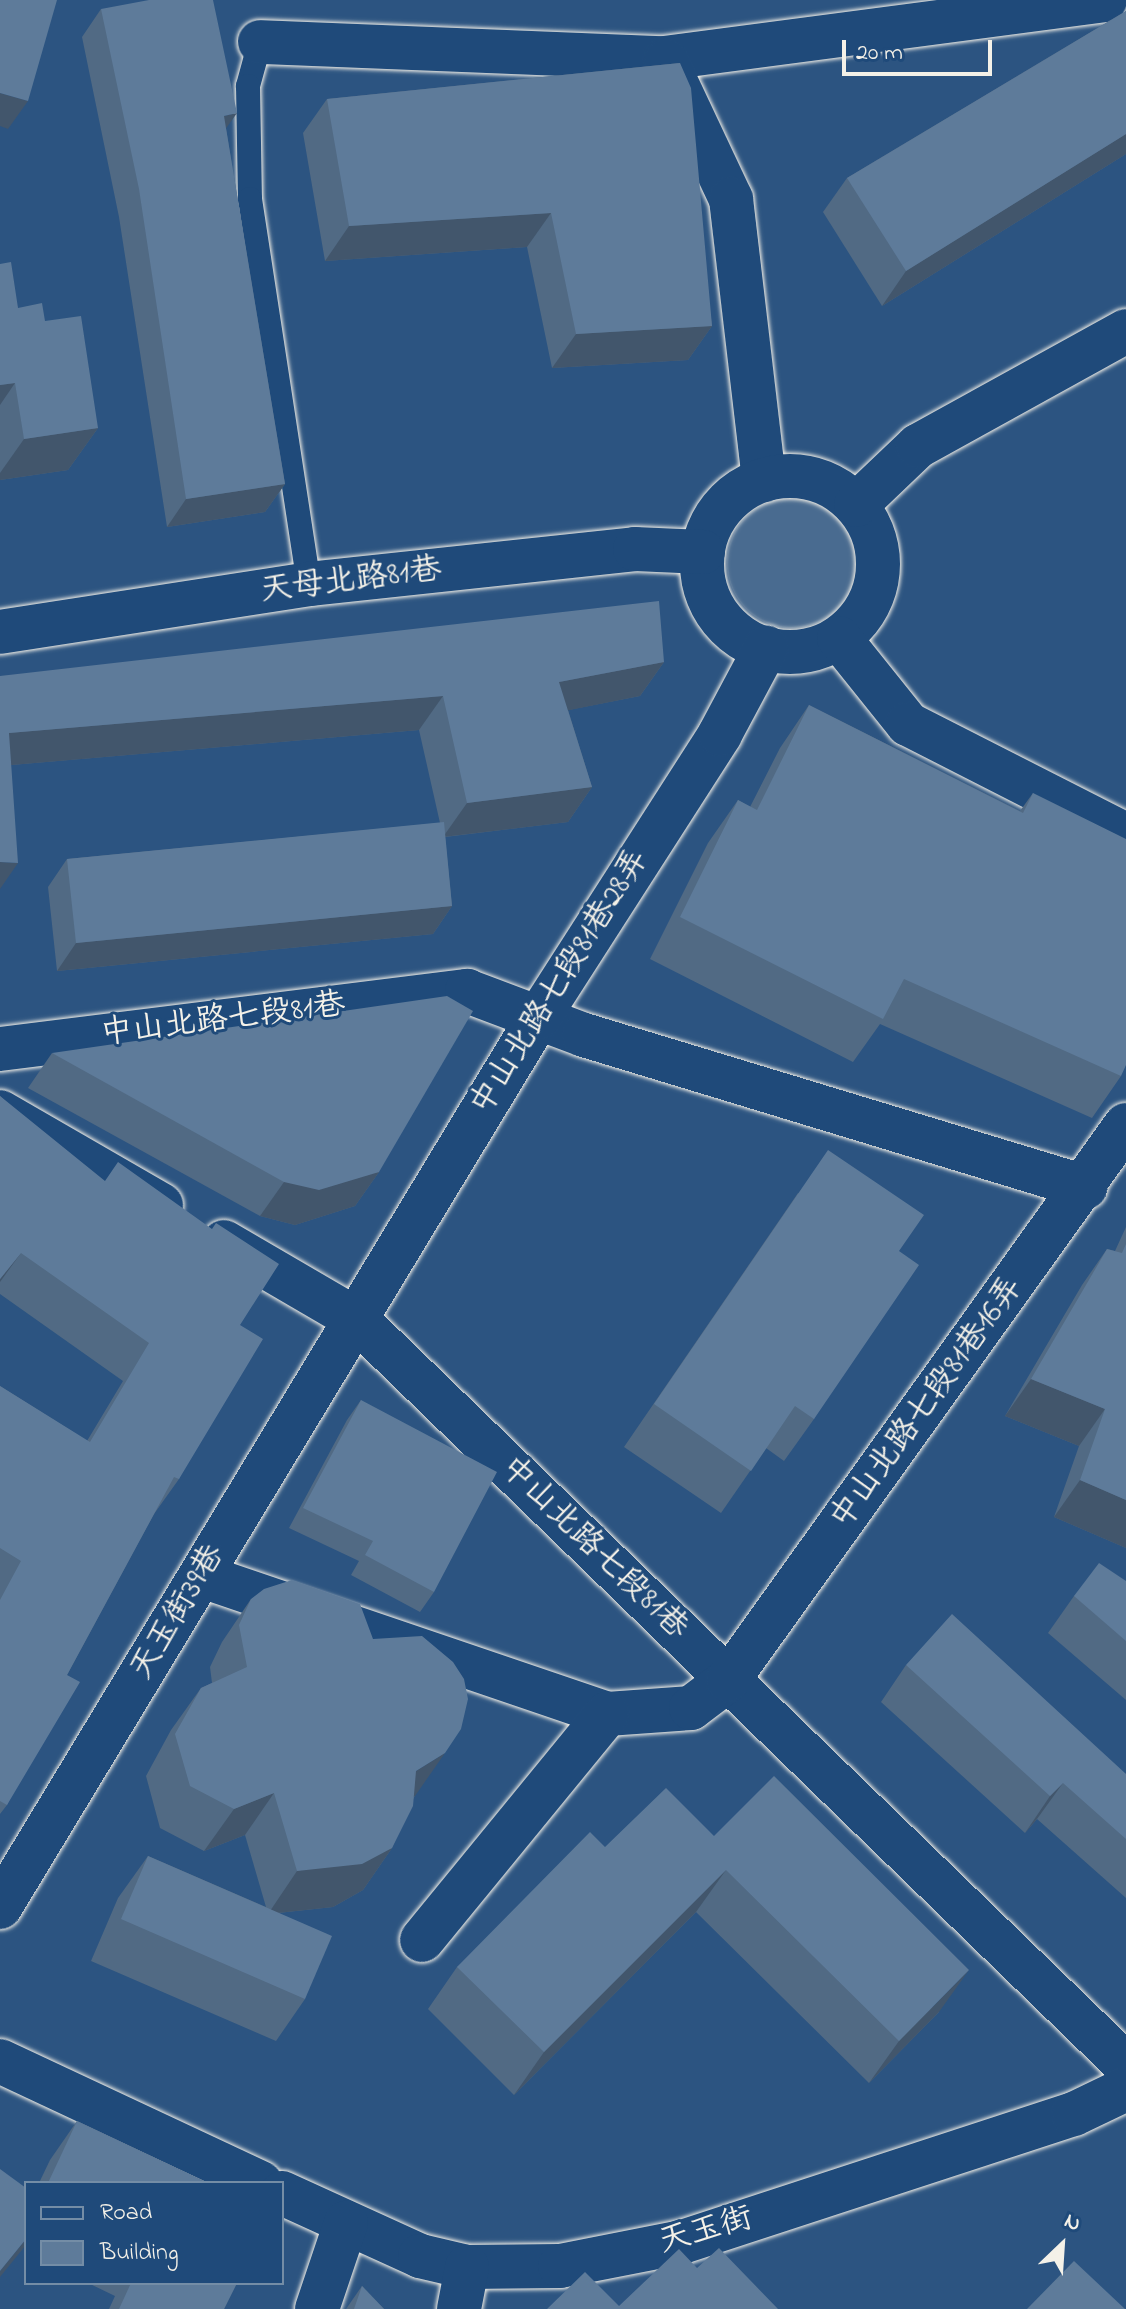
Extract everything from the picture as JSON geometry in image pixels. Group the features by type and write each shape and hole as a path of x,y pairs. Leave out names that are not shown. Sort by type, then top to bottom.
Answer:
{"street":[{"path":"260,42 665,58 1105,0"},
{"path":"665,58 731,199 764,480"},
{"path":"856,505 918,446 1126,331"},
{"path":"791,475 814,479 856,505 877,551 878,576 864,610 839,638 791,652 766,648 743,638 710,602 703,552 722,507 764,480 791,475"},
{"name":"天母北路81巷","path":"0,632 309,584 635,549 703,552"},
{"path":"839,638 908,724 1126,835"},
{"name":"中山北路七段81巷28弄","path":"356,1319 538,1018 720,734 766,648"},
{"name":"中山北路七段81巷","path":"0,1049 467,991 538,1018 1085,1187"},
{"name":"中山北路七段81巷","path":"0,1112 356,1319 1126,2065"},
{"name":"中山北路七段81巷16弄","path":"607,1714 691,1708 728,1680 1085,1187 1126,1125"},
{"name":"天玉街39巷","path":"0,1907 356,1319"},
{"path":"202,1576 607,1714 422,1940"},
{"path":"0,2061 257,2181"},
{"name":"天玉街","path":"284,2194 420,2256 463,2288 682,2242 1074,2114 1126,2089"},
{"path":"317,2309 346,2223"}],"lane":[{"path":"260,42 248,86 250,199 309,584"}],"shaded area":[{"path":"792,498 817,503 838,517 852,538 857,563 852,588 838,609 817,623 792,628 767,623 746,609 732,588 727,563 732,538 746,517 767,503"}],"building":[{"path":"0,0 57,0 28,101 0,93"},
{"path":"149,0 213,0 237,113 224,116 285,484 186,499 139,189 101,9"},
{"path":"1126,11 1126,134 906,271 847,178"},
{"path":"680,63 691,88 712,326 576,334 551,213 349,226 327,99"},
{"path":"11,262 18,308 42,303 45,321 81,316 98,428 24,439 15,383 0,385 0,264"},
{"path":"659,601 664,662 559,682 592,787 467,803 443,696 9,733 18,863 0,862 0,676"},
{"path":"809,705 1023,813 1033,793 1126,839 1126,1065 1121,1076 904,979 883,1019 680,917 738,800 757,810"},
{"path":"444,822 452,906 76,943 67,859"},
{"path":"447,996 473,1011 379,1172 319,1190 284,1182 52,1053"},
{"path":"0,1096 105,1181 118,1162 212,1229 216,1223 279,1264 240,1325 263,1339 179,1479 174,1477 67,1675 80,1682 7,1805 0,1801 0,1600 21,1561 0,1548 0,1386 90,1442 149,1343 21,1253 0,1279"},
{"path":"828,1150 924,1215 899,1251 919,1265 814,1419 795,1406 751,1471 654,1404"},
{"path":"1126,1244 1126,1500 1080,1480 1105,1409 1031,1379 1107,1249 1122,1253"},
{"path":"361,1400 497,1472 434,1592 365,1555 373,1541 303,1508"},
{"path":"1099,1563 1126,1581 1126,1641 1074,1596"},
{"path":"292,1580 360,1604 373,1639 422,1636 453,1662 464,1679 468,1699 461,1729 445,1753 416,1771 413,1806 392,1848 362,1864 297,1871 274,1793 234,1809 190,1786 175,1734 201,1688 247,1667 239,1625 251,1599 264,1589"},
{"path":"952,1614 1126,1774 1126,1839 1063,1783 1050,1796 906,1665"},
{"path":"774,1776 969,1970 899,2041 726,1870 544,2052 457,1967 590,1832 605,1847 666,1788 714,1836"},
{"path":"148,1856 332,1936 305,1999 121,1919"},
{"path":"77,2121 204,2181 49,2181"},
{"path":"0,2169 24,2187 24,2241 0,2271"},
{"path":"719,2248 778,2309 547,2309 585,2272 619,2306 679,2249 697,2268"},
{"path":"1074,2261 1125,2309 1027,2309"},
{"path":"130,2285 236,2285 224,2309 119,2309"},
{"path":"362,2286 384,2309 354,2309"}]}
